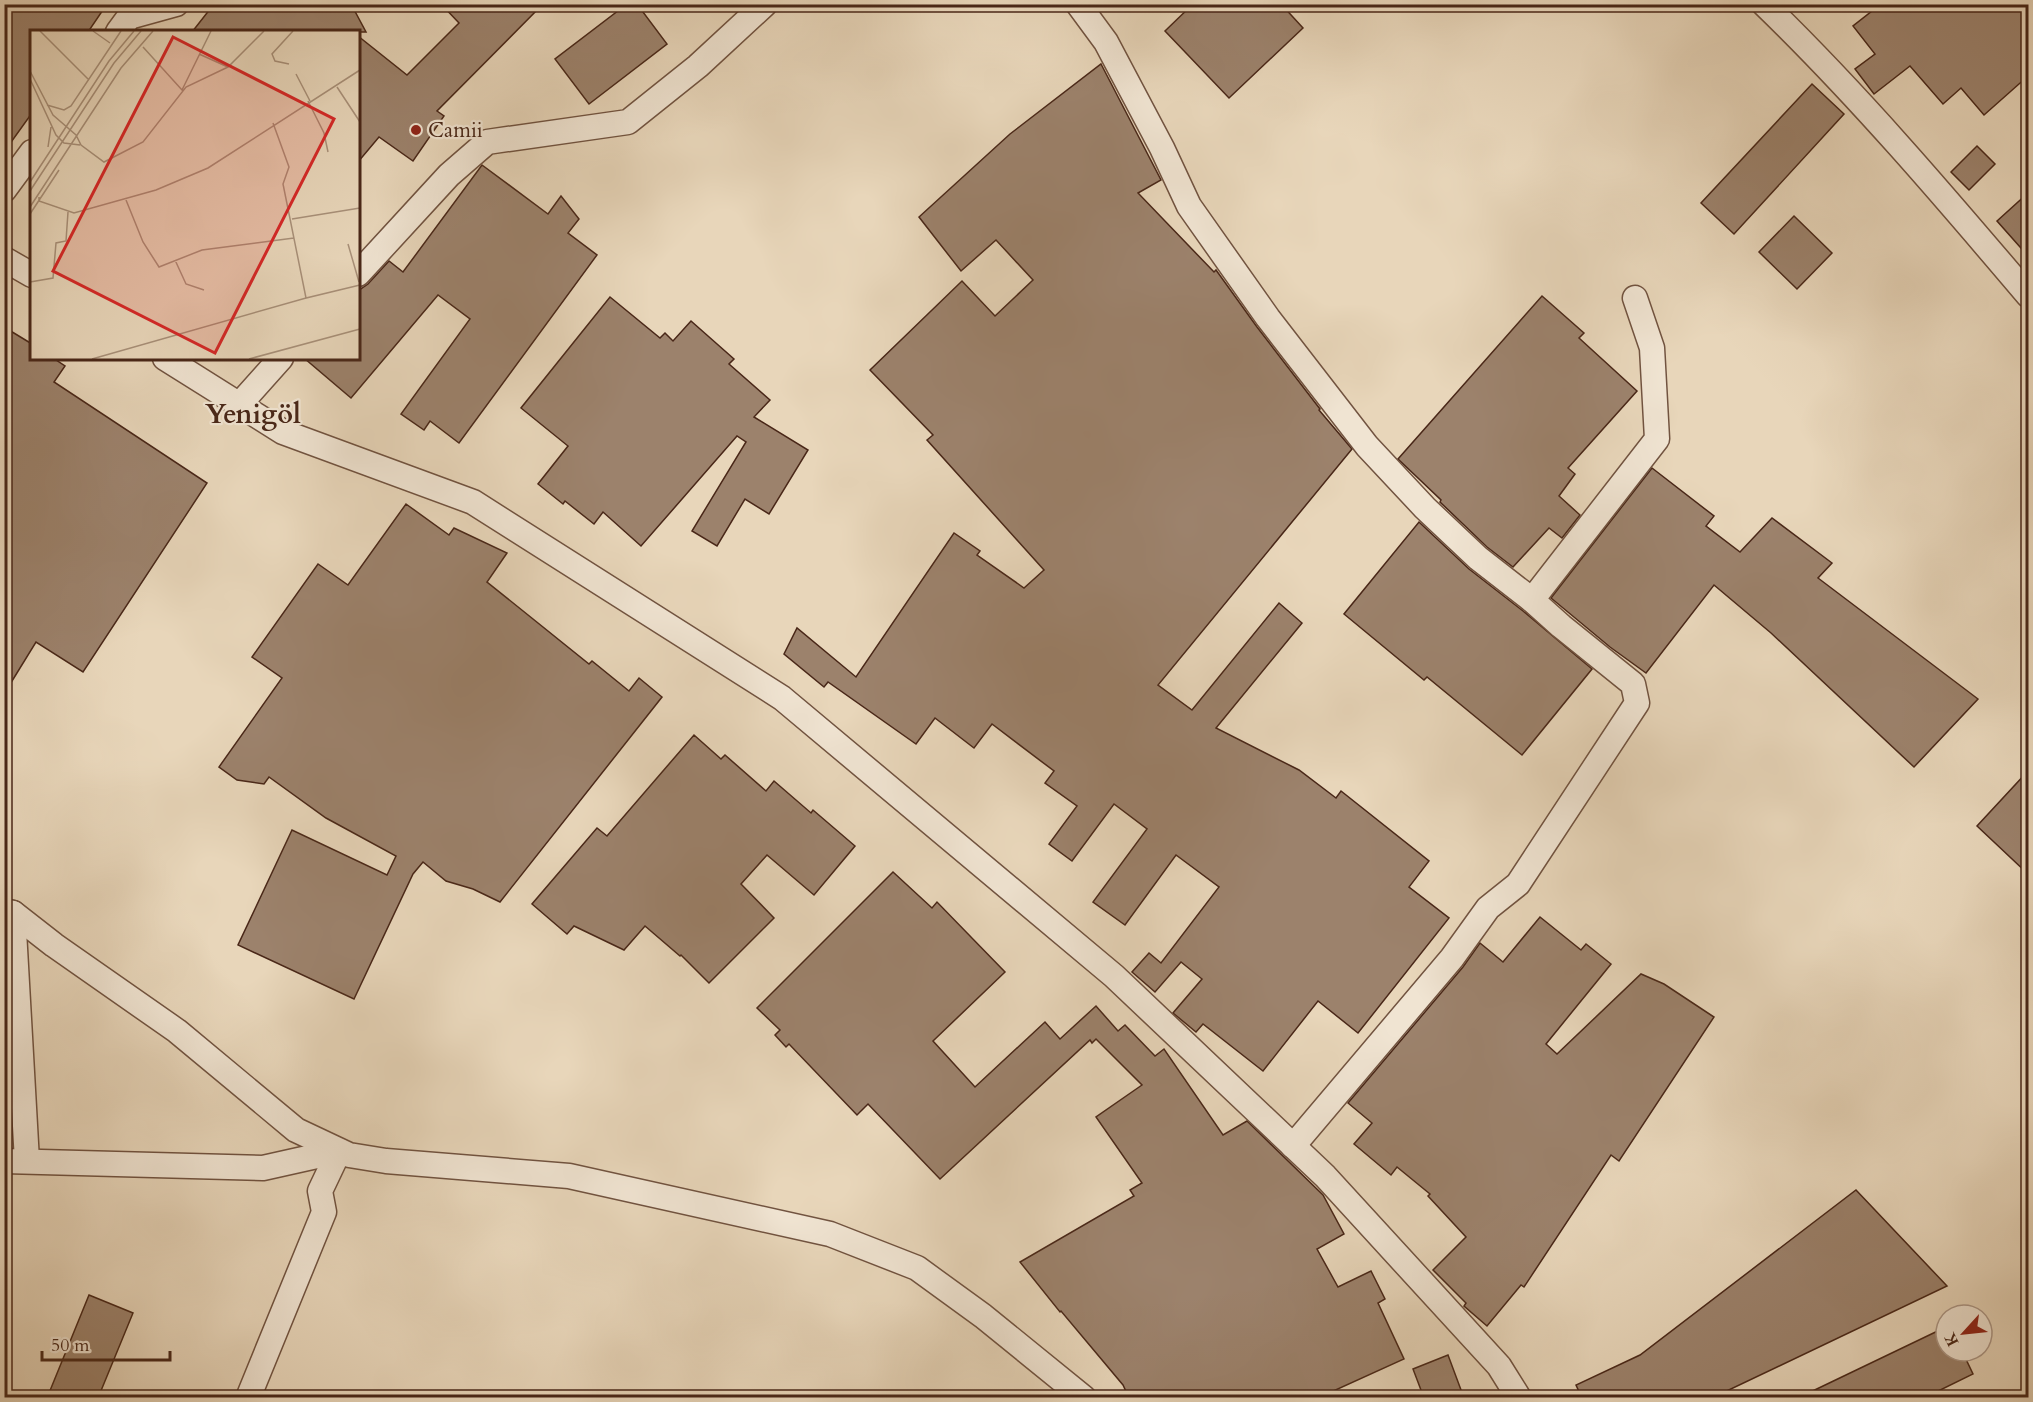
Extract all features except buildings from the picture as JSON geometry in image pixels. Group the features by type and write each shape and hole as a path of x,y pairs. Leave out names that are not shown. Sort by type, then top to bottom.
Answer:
{"street":[{"path":"119,30 129,17 176,4"},
{"path":"360,272 449,176 487,142 628,122 698,66 765,4"},
{"path":"1078,4 1106,42 1162,148 1189,206 1268,318 1367,446 1417,500 1478,558 1633,684 1637,703 1518,884 1488,908 1452,958 1293,1146"},
{"path":"1764,4 1935,187 2028,295"},
{"path":"4,190 30,155"},
{"path":"4,259 30,274"},
{"path":"1532,600 1657,439 1652,348 1635,298"},
{"path":"168,360 283,432 473,502 782,698 1114,976 1325,1176 1499,1366 1519,1398"},
{"path":"239,405 279,360"},
{"path":"9,912 16,1161 263,1168 339,1151"},
{"path":"9,912 177,1031 296,1131 339,1151 349,1155 386,1161 569,1176 830,1234 917,1268 983,1316 1084,1398"},
{"path":"248,1398 324,1212 320,1191 339,1151"}],"place":[{"name":"Camii","path":"416,130"}],"district":[{"name":"Yenigöl","path":"253,414"}]}
